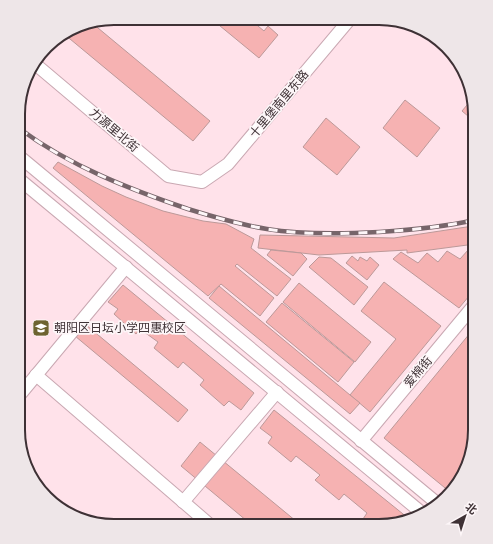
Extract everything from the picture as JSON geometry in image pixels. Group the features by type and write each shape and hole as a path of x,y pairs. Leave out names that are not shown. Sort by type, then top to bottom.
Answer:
{"street":[{"name":"十里堡南里东路","path":"202,182 228,164 345,25"},
{"name":"力源里北街","path":"39,66 168,176 202,182"},
{"path":"25,161 434,500"},
{"path":"25,183 419,510"},
{"path":"25,388 126,267"},
{"name":"爱棉街","path":"361,441 468,312"},
{"path":"36,375 203,519"},
{"path":"183,502 277,392"}],"building":[{"path":"219,25 257,25 264,31 268,26 278,35 259,58"},
{"path":"97,27 210,121 193,141 68,38"},
{"path":"405,100 440,128 417,157 383,128"},
{"path":"467,104 468,116 462,111"},
{"path":"326,118 360,147 337,175 303,147"},
{"path":"58,162 102,186 163,211 203,221 226,224 254,239 251,248 291,279 277,296 237,264 235,266 274,298 260,316 221,284 208,296 53,168"},
{"path":"468,227 468,245 407,253 407,250 319,255 258,248 260,235 394,238"},
{"path":"271,250 301,253 307,259 293,276 267,255"},
{"path":"468,250 468,297 459,308 393,259 401,252 418,263 427,253 438,262 447,251 460,259"},
{"path":"352,256 358,261 360,257 367,261 370,257 379,265 367,280 346,263"},
{"path":"319,257 331,258 368,287 354,305 309,267"},
{"path":"384,282 441,326 370,412 350,395 396,339 361,311"},
{"path":"299,283 371,342 355,362 283,302"},
{"path":"123,285 254,393 241,410 229,401 224,406 200,385 204,380 183,362 178,368 154,348 158,342 140,329 136,334 114,314 118,309 108,302"},
{"path":"219,286 360,403 350,414 209,298"},
{"path":"282,303 354,362 338,382 266,322"},
{"path":"79,319 188,410 178,422 69,331"},
{"path":"468,336 468,436 465,453 461,464 456,475 446,489 384,438"},
{"path":"274,410 404,515 385,519 363,519 367,513 344,494 339,500 315,480 320,475 296,456 291,462 268,443 272,437 260,428"},
{"path":"200,442 294,519 245,519 181,466"}],"railway":[{"path":"25,132 59,154 122,185 188,209 257,227 281,231 323,234 415,229 468,221"}],"place":[{"name":"朝阳区日坛小学四惠校区","path":"41,328"}]}
